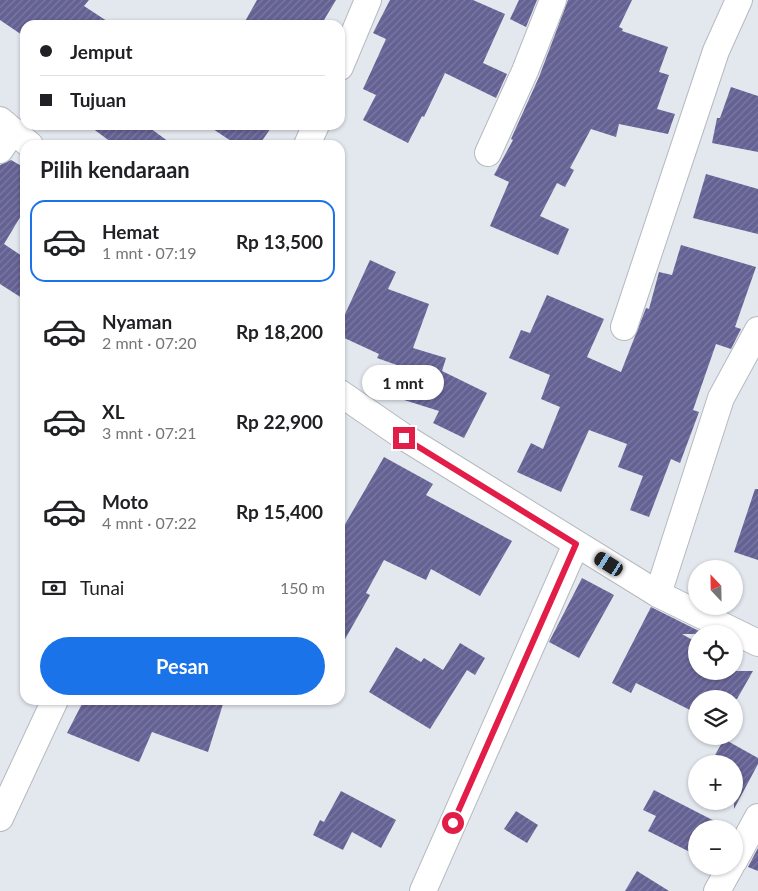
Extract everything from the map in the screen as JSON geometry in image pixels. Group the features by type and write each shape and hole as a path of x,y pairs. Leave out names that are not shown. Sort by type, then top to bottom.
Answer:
{"street":[{"path":"345,55 368,0"},
{"path":"488,153 525,71 552,0"},
{"path":"624,327 716,51 739,0"},
{"path":"658,594 721,398 758,330"},
{"path":"345,397 404,438 658,594 758,643"},
{"path":"423,891 576,544"},
{"path":"0,818 53,705"},
{"path":"743,845 758,818"},
{"path":"717,891 726,875"}],"building":[{"path":"0,0 89,0 84,6 105,20 20,20 20,34 0,20"},
{"path":"257,0 336,0 324,20 246,20"},
{"path":"390,0 473,0 505,14 483,63 507,74 496,98 445,73 424,117 422,116 408,143 363,120 376,95 363,89 386,39 373,33"},
{"path":"519,0 537,0 526,27 510,19"},
{"path":"568,0 632,0 619,27 623,29 622,31 668,47 659,72 669,75 657,109 675,114 668,134 619,124 616,137 591,129 570,168 574,170 565,187 557,183 540,216 569,229 558,255 490,226 509,182 494,175 513,140 511,139 539,77"},
{"path":"731,87 758,96 758,152 712,143 717,118 720,118"},
{"path":"95,130 153,130 166,140 108,140"},
{"path":"214,130 270,130 262,140 230,140"},
{"path":"11,160 20,165 20,217 4,244 20,255 20,297 0,284 0,165"},
{"path":"706,174 758,189 758,234 693,218"},
{"path":"681,245 756,267 735,327 741,329 731,349 716,344 693,410 699,412 680,463 671,459 649,517 630,510 643,476 618,467 627,444 589,430 561,492 517,472 531,443 543,449 560,407 541,399 550,375 509,358 521,330 530,333 547,295 604,319 587,357 621,372 646,308 649,309 659,272 672,275"},
{"path":"370,260 396,272 388,289 429,304 413,348 446,358 442,371 487,393 464,438 433,423 439,411 401,399 411,370 377,358 379,354 345,338 345,314"},
{"path":"384,457 433,484 426,495 512,541 480,596 431,569 426,580 384,560 366,593 370,595 345,639 345,524"},
{"path":"755,489 758,489 758,560 734,552"},
{"path":"582,578 614,595 579,658 549,642"},
{"path":"651,607 688,626 688,634 682,634 688,637 688,680 743,680 743,671 753,671 742,690 688,690 688,709 636,683 631,693 612,683"},
{"path":"460,643 485,658 475,675 467,670 430,729 369,692 396,647 421,662 424,658 443,670"},
{"path":"81,705 223,705 208,752 152,732 139,762 67,733"},
{"path":"721,745 735,745 758,758 758,764 743,792 743,755 715,755"},
{"path":"654,790 688,807 688,810 693,810 712,820 688,820 688,851 648,831 656,816 643,810"},
{"path":"341,791 396,820 381,848 352,832 343,850 313,835 320,820 324,822"},
{"path":"516,811 538,825 527,843 504,829"},
{"path":"758,848 758,871 748,867"},
{"path":"637,871 669,891 625,891"}],"route":[{"path":"404,438 576,544 453,823"}]}
